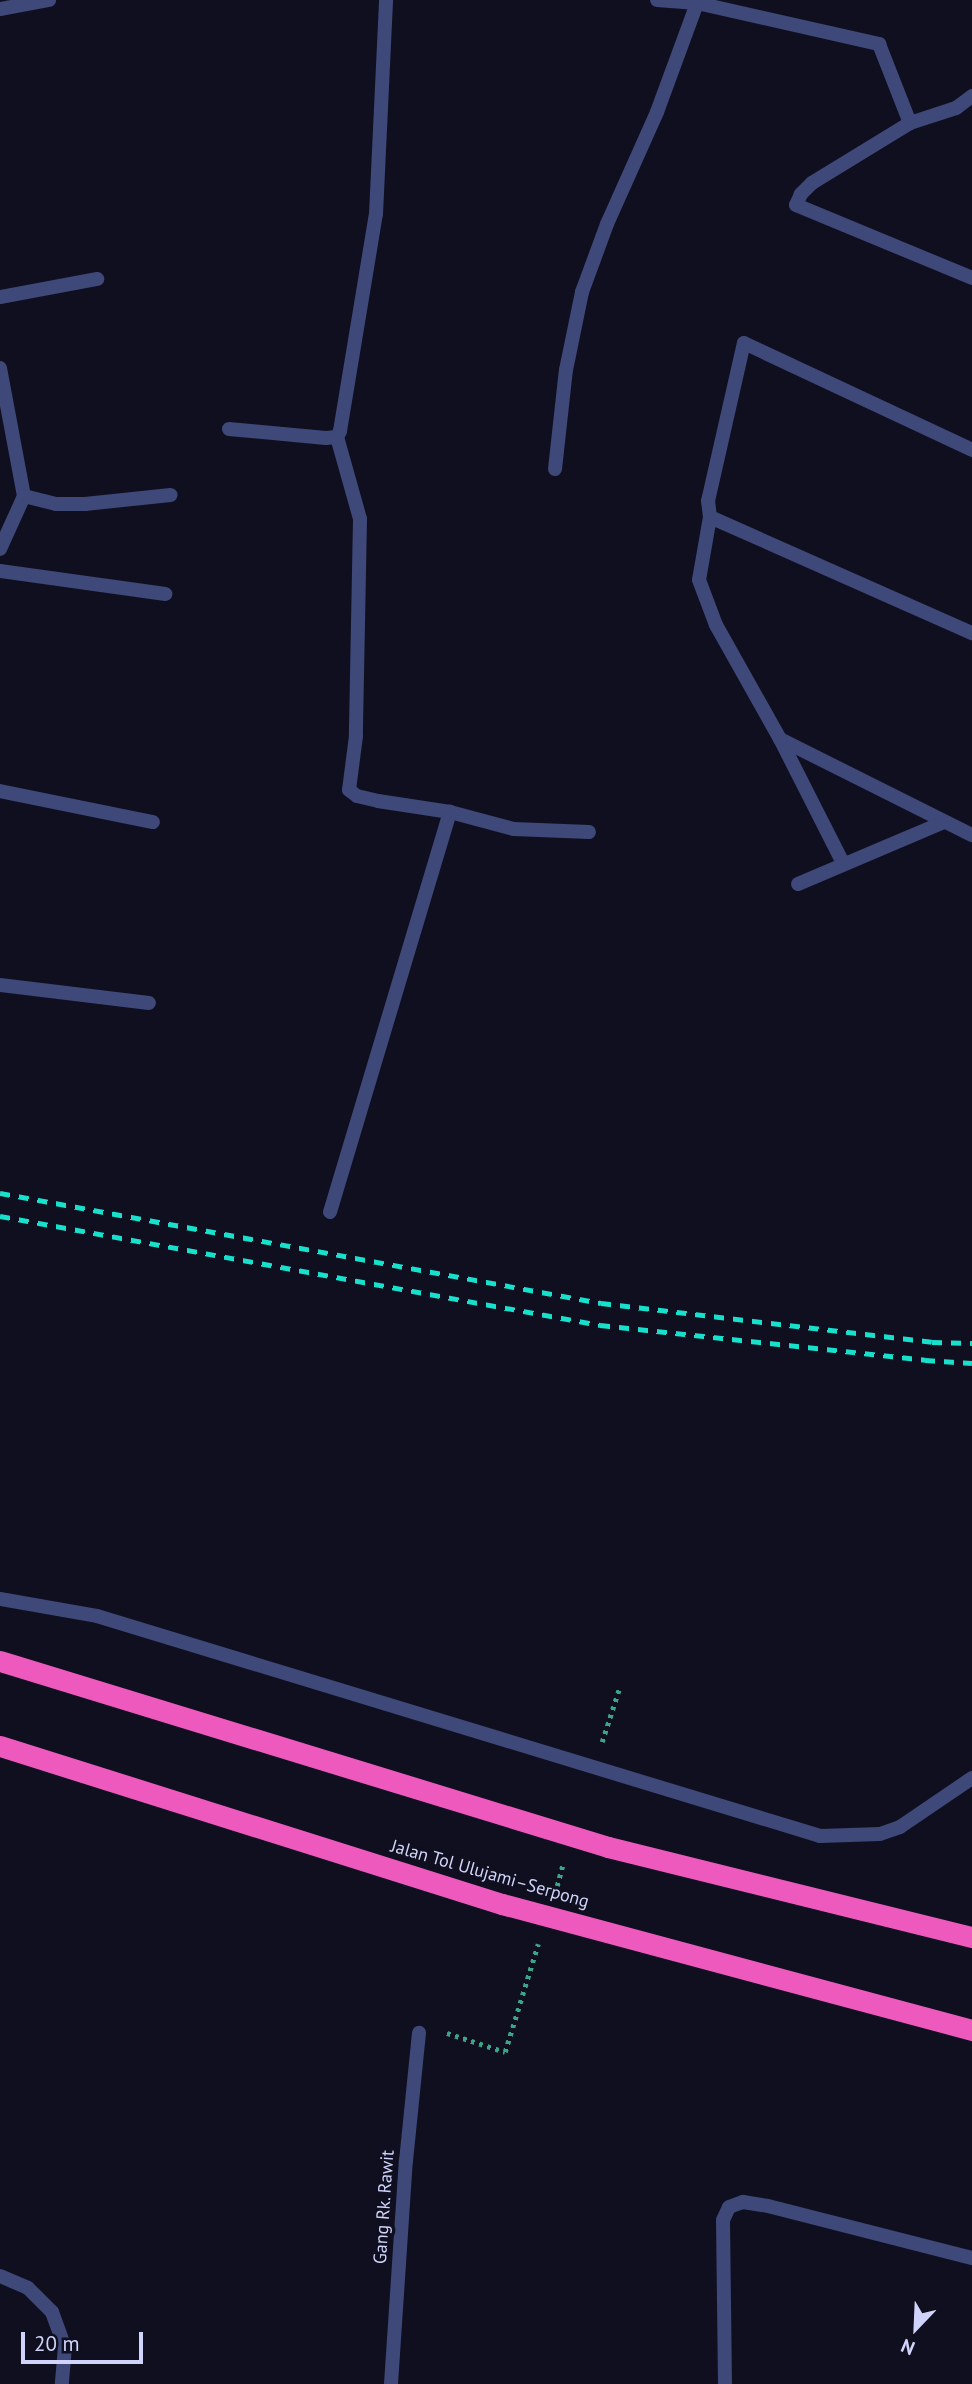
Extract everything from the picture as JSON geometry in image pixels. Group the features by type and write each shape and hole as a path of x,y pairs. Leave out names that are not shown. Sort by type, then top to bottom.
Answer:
{"highway":[{"path":"0,1661 608,1847 972,1937"},
{"name":"Jalan Tol Ulujami–Serpong","path":"0,1746 502,1904 972,2030"}],"street":[{"path":"0,9 49,0"},
{"path":"386,0 376,214 337,437 359,519 356,736 349,790 378,801 450,812 514,829 589,832"},
{"path":"657,0 697,3 879,44 909,123"},
{"path":"555,469 566,370 583,292 607,224 657,112 697,3"},
{"path":"972,96 956,108 909,123 812,183 801,194 796,205 972,278"},
{"path":"0,297 97,279"},
{"path":"843,863 705,601 698,580 710,517 708,501 744,343 972,450"},
{"path":"0,368 24,496 0,550"},
{"path":"229,429 337,437"},
{"path":"24,496 56,504 85,504 171,495"},
{"path":"710,517 972,633"},
{"path":"0,571 165,594"},
{"path":"780,739 972,835"},
{"path":"0,791 153,822"},
{"path":"330,1212 450,812"},
{"path":"798,884 944,822"},
{"path":"0,985 149,1003"},
{"path":"0,1599 97,1616 820,1836 880,1834 900,1827 972,1779"},
{"name":"Gang Rk. Rawit","path":"391,2384 406,2161 419,2033"},
{"path":"725,2384 723,2220 729,2207 743,2202 768,2206 972,2258"},
{"path":"0,2276 27,2288 52,2312 65,2347 62,2384"}],"path":[{"path":"607,1725 620,1686"},
{"path":"419,2033 420,2025 505,2052"}],"railway":[{"path":"0,1193 601,1303 932,1342 972,1343"},
{"path":"0,1216 600,1325 972,1363"}]}
